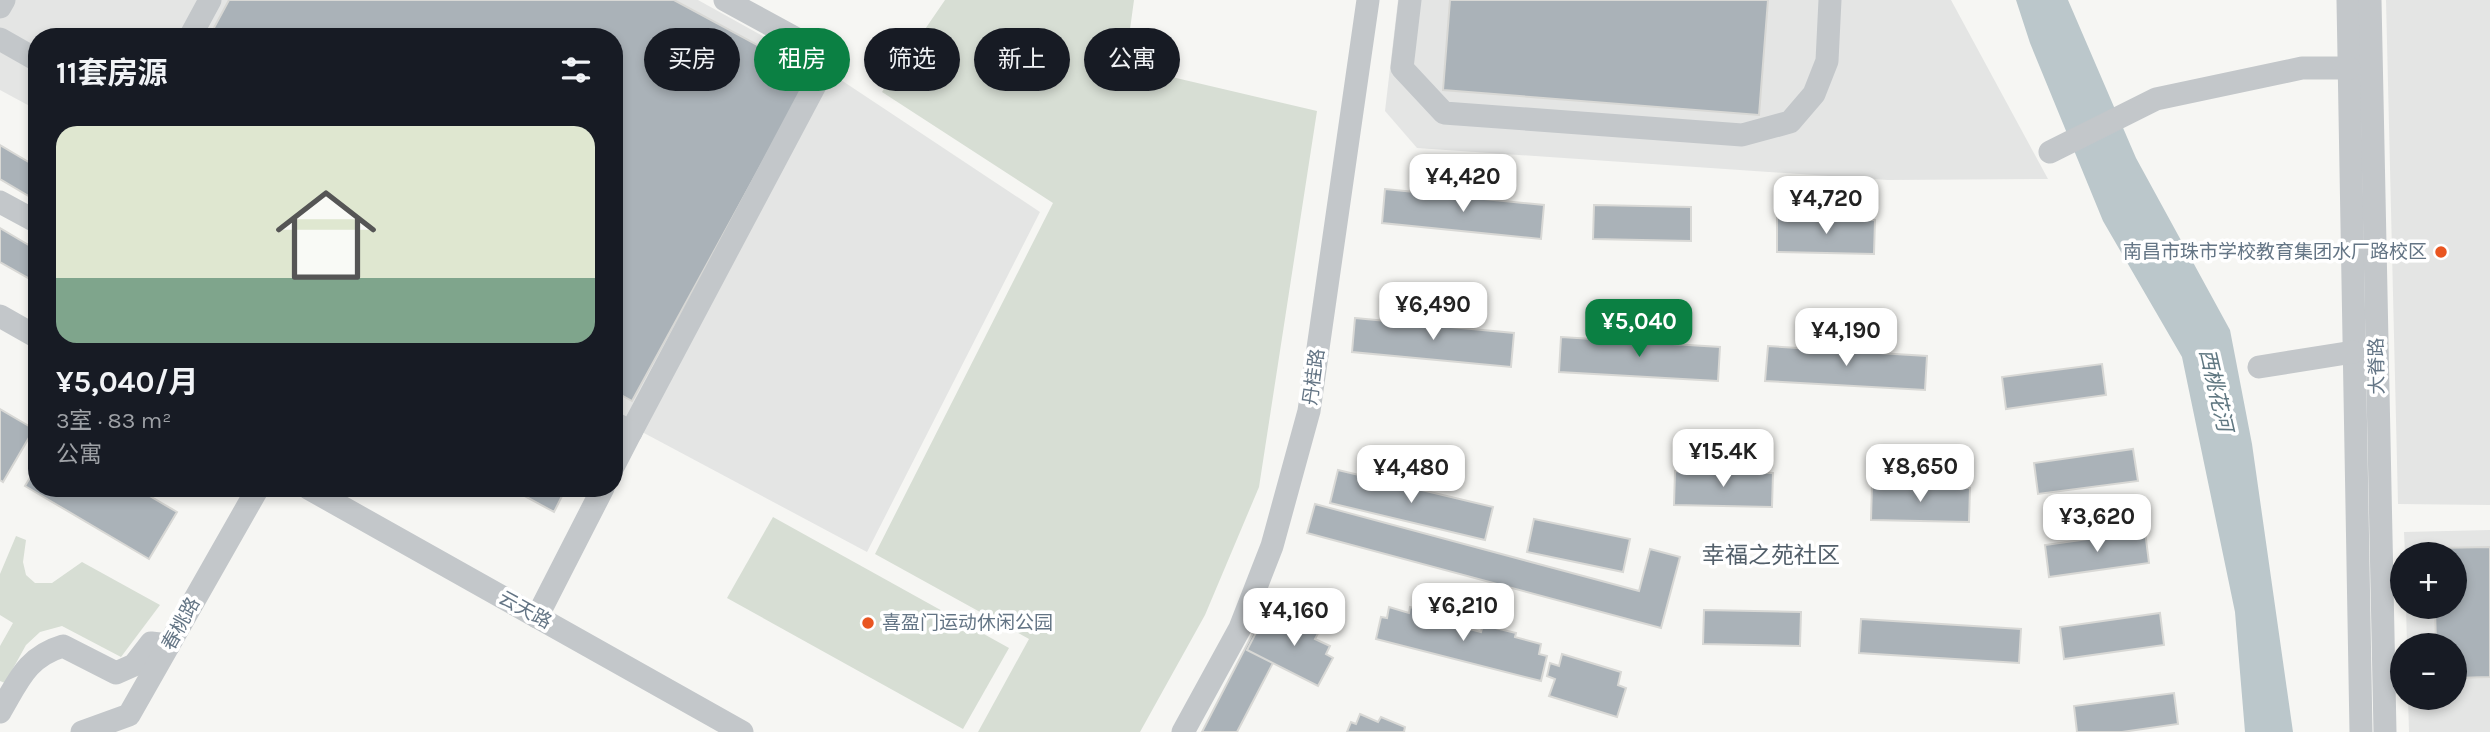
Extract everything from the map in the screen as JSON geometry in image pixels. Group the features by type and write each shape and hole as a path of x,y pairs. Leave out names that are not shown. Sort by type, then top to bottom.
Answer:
{"street":[{"path":"0,7 4,0"},
{"path":"195,28 210,0"},
{"path":"623,427 830,57 725,0"},
{"name":"丹桂路","path":"1183,732 1240,628 1272,546 1309,411 1368,0"},
{"path":"1410,0 1402,68 1444,113 1742,135 1790,122 1814,94 1827,61 1830,0"},
{"name":"大脊路","path":"2348,0 2361,732"},
{"name":"大脊路","path":"2370,0 2385,732"},
{"path":"0,39 28,55"},
{"path":"2050,152 2151,101 2302,68 2349,68"},
{"path":"0,202 28,217"},
{"path":"0,316 28,327"},
{"path":"2259,367 2353,352"},
{"name":"春桃路","path":"82,732 129,715 253,497"},
{"name":"云天路","path":"323,497 742,732"},
{"path":"537,617 598,497"},
{"path":"0,712 28,665 46,651 62,646 116,673 134,665 151,643 169,645"}],"shaded area":[{"path":"0,0 698,0 754,31 754,91 850,91 850,86 1040,212 867,552 623,422 623,28 28,28 28,105 0,90"},
{"path":"945,0 1134,0 1130,28 1084,28 1084,91 1180,91 1180,79 1317,111 1259,487 1205,615 1140,732 978,732 1029,639 875,554 1053,203 882,92 960,91 960,28 926,28"},
{"path":"1398,0 1951,0 2048,179 1888,180 1417,148 1385,111"},
{"name":"南昌市珠市学校教育集团水厂路校区","path":"2386,0 2490,0 2490,505 2398,504"},
{"name":"喜盈门运动休闲公园","path":"773,517 1009,648 963,729 727,598"},
{"path":"2490,530 2490,732 2409,732 2408,710 2467,710 2467,633 2407,633 2406,619 2467,619 2467,542 2404,542 2404,532"},
{"path":"16,536 26,540 23,562 26,575 35,583 52,583 82,562 160,605 121,657 62,626 40,632 26,645 5,683 0,681 0,646 13,623 0,615 0,574"}],"water":[{"name":"西桃花河","path":"2016,0 2068,0 2136,158 2230,330 2252,444 2293,732 2245,732 2235,612 2182,357 2103,221 2030,43"}],"building":[{"path":"229,0 674,0 726,28 644,28 644,91 740,91 740,36 754,43 754,91 802,91 632,401 623,396 623,28 214,28"},
{"path":"1450,0 1768,0 1759,115 1443,90"},
{"path":"0,145 28,162 28,196 0,179"},
{"path":"1385,189 1544,205 1541,239 1382,223"},
{"path":"1594,205 1691,207 1691,241 1593,239"},
{"path":"1777,218 1875,220 1874,254 1777,252"},
{"path":"0,228 28,245 28,278 0,262"},
{"path":"1355,318 1514,333 1511,367 1352,352"},
{"path":"1561,337 1720,347 1718,381 1559,372"},
{"path":"1768,346 1927,356 1925,390 1765,381"},
{"path":"2102,364 2106,395 2006,409 2002,377"},
{"path":"0,409 28,425 28,439 3,482 0,480"},
{"path":"2133,449 2138,481 2038,494 2034,463"},
{"path":"1338,470 1493,507 1485,540 1330,503"},
{"path":"1675,471 1773,473 1772,507 1674,505"},
{"path":"1872,485 1970,488 1969,522 1871,520"},
{"path":"44,497 151,497 177,512 149,559"},
{"path":"526,497 562,497 554,512"},
{"path":"1315,504 1639,591 1650,549 1680,557 1661,628 1307,533"},
{"path":"1534,519 1630,539 1623,572 1527,552"},
{"path":"2145,531 2149,563 2049,577 2045,545"},
{"path":"2467,547 2490,547 2490,677 2467,678 2467,633 2436,633 2435,619 2467,619"},
{"path":"1271,598 1299,613 1237,732 1202,732"},
{"path":"1389,607 1409,613 1410,607 1436,614 1435,620 1481,632 1483,625 1516,633 1515,637 1541,644 1539,654 1547,656 1541,681 1376,639 1381,617 1387,618"},
{"path":"1704,610 1801,612 1800,646 1703,644"},
{"path":"1295,613 1322,626 1315,639 1330,646 1326,654 1333,658 1318,686 1247,650 1261,623 1274,629 1279,619 1289,624"},
{"path":"2160,613 2164,645 2064,659 2060,627"},
{"path":"1861,619 2021,629 2019,663 1859,653"},
{"path":"1562,654 1621,672 1618,685 1626,688 1617,717 1549,696 1555,679 1547,676 1550,663 1559,666"},
{"path":"2174,693 2178,724 2122,732 2077,732 2074,706"},
{"path":"1360,714 1378,722 1381,717 1405,727 1404,732 1347,732 1351,722 1356,724"}],"place":[{"name":"南昌市珠市学校教育集团水厂路校区","path":"2441,252"},
{"name":"喜盈门运动休闲公园","path":"868,623"}],"district":[{"name":"幸福之苑社区","path":"1771,555"}]}
